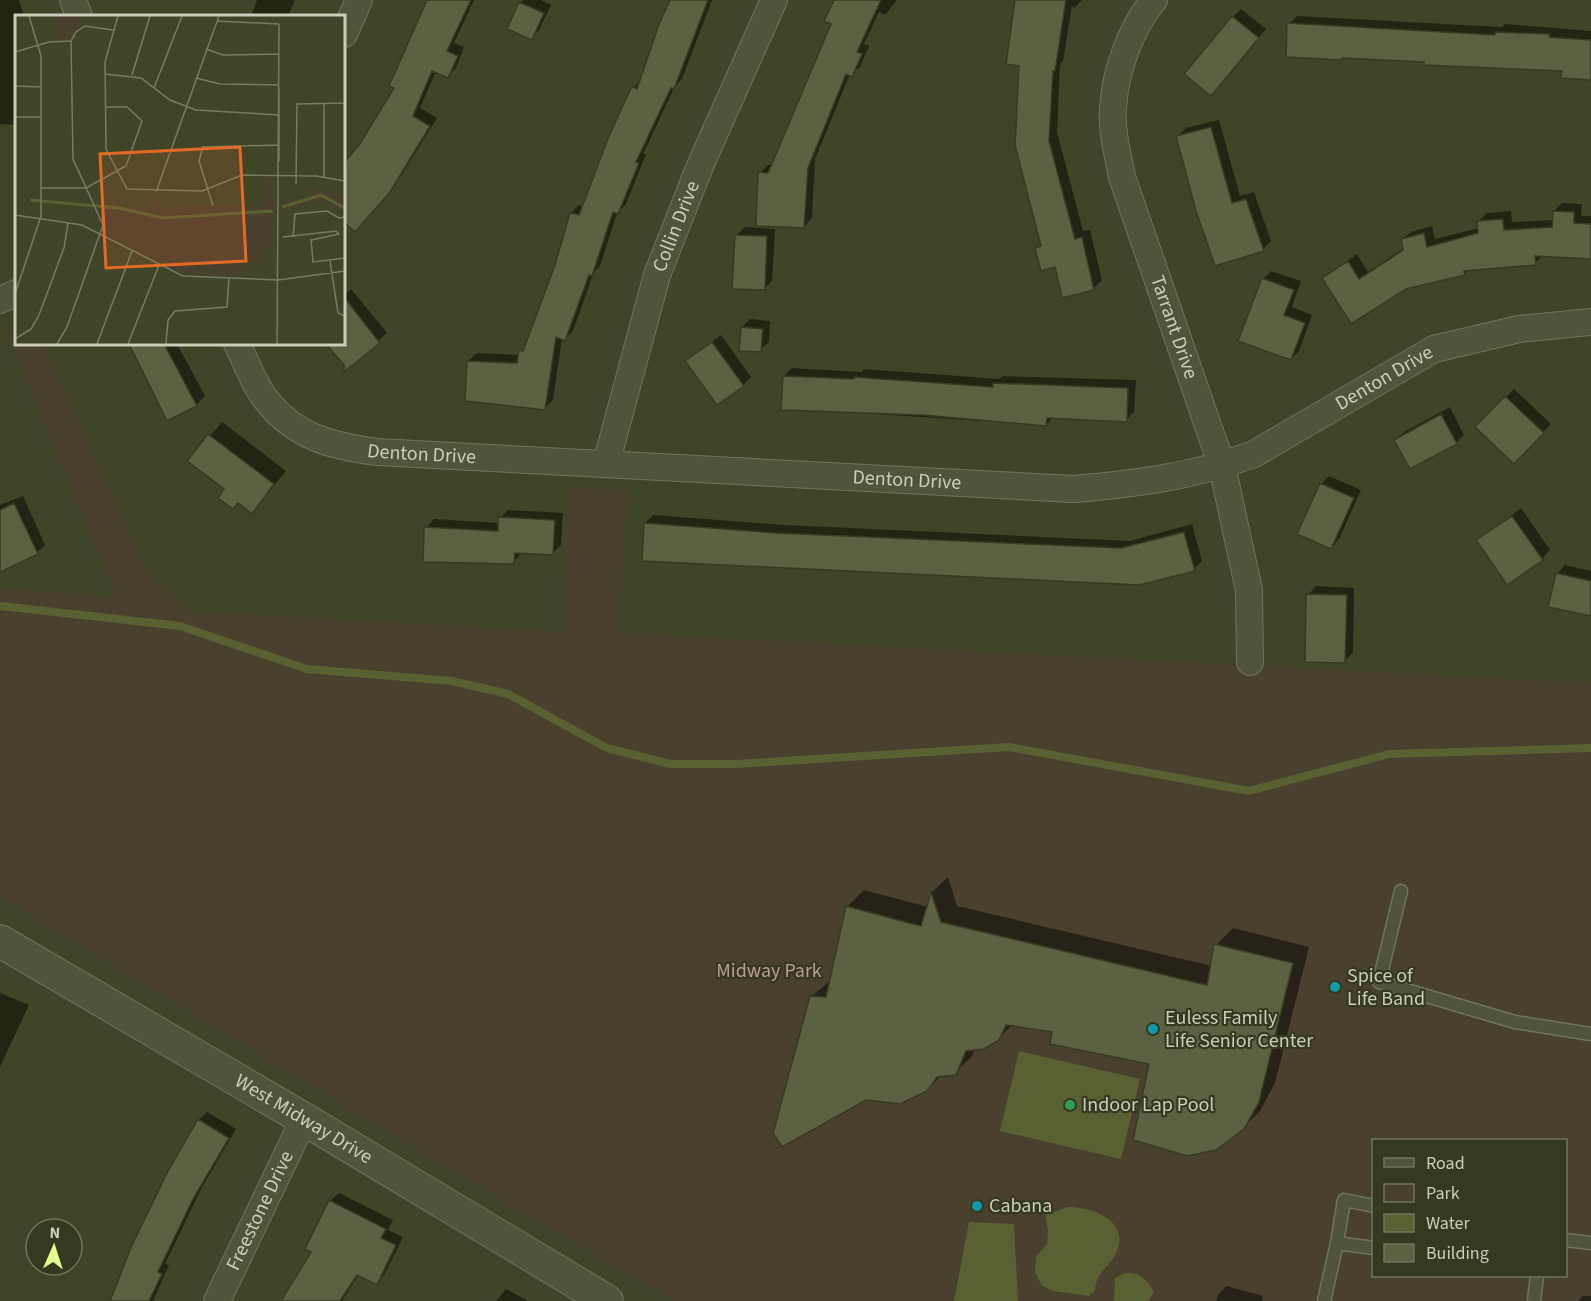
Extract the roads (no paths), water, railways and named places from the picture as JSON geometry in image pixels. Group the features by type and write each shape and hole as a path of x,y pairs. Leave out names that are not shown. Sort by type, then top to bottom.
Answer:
{"street":[{"path":"73,0 79,15"},
{"path":"345,32 359,0"},
{"name":"Collin Drive","path":"606,464 657,275 700,166 774,0"},
{"name":"Tarrant Drive","path":"1154,0 1146,9 1130,42 1118,78 1113,108 1116,141 1122,177 1222,466 1249,590 1250,662"},
{"path":"0,300 15,293"},
{"name":"Denton Drive","path":"238,345 264,396 286,420 308,435 337,447 377,452 1073,489 1130,485 1190,475 1222,466 1254,454 1434,349 1519,329 1591,322"},
{"name":"West Midway Drive","path":"0,942 304,1119 602,1300"},
{"name":"Freestone Drive","path":"217,1301 304,1119"}],"lane":[{"path":"1401,891 1379,982 1515,1022 1591,1034"},
{"path":"1324,1301 1344,1200 1372,1206"},
{"path":"1567,1240 1591,1243"},
{"path":"1337,1243 1372,1248"},
{"path":"1534,1301 1537,1277"}],"water":[{"name":"Indoor Lap Pool","path":"1019,1051 1140,1079 1121,1159 1000,1131"},
{"path":"1068,1207 1087,1210 1106,1217 1118,1231 1120,1240 1117,1251 1098,1278 1095,1290 1089,1296 1053,1291 1042,1286 1035,1272 1036,1257 1047,1244 1048,1230 1045,1215"},
{"path":"969,1222 1014,1224 1018,1301 954,1301"},
{"path":"1125,1273 1139,1275 1149,1283 1154,1292 1148,1301 1114,1301 1115,1278"}],"waterway":[{"path":"0,606 180,626 307,669 452,681 508,694 607,748 670,764 736,764 1009,747 1249,791 1389,754 1591,748"}],"place":[{"name":"Spice of Life Band","path":"1335,987"},
{"name":"Euless Family Life Senior Center","path":"1153,1029"},
{"name":"Indoor Lap Pool","path":"1070,1105"},
{"name":"Cabana","path":"977,1206"}],"park label":[{"name":"Midway Park","path":"769,971"}]}
